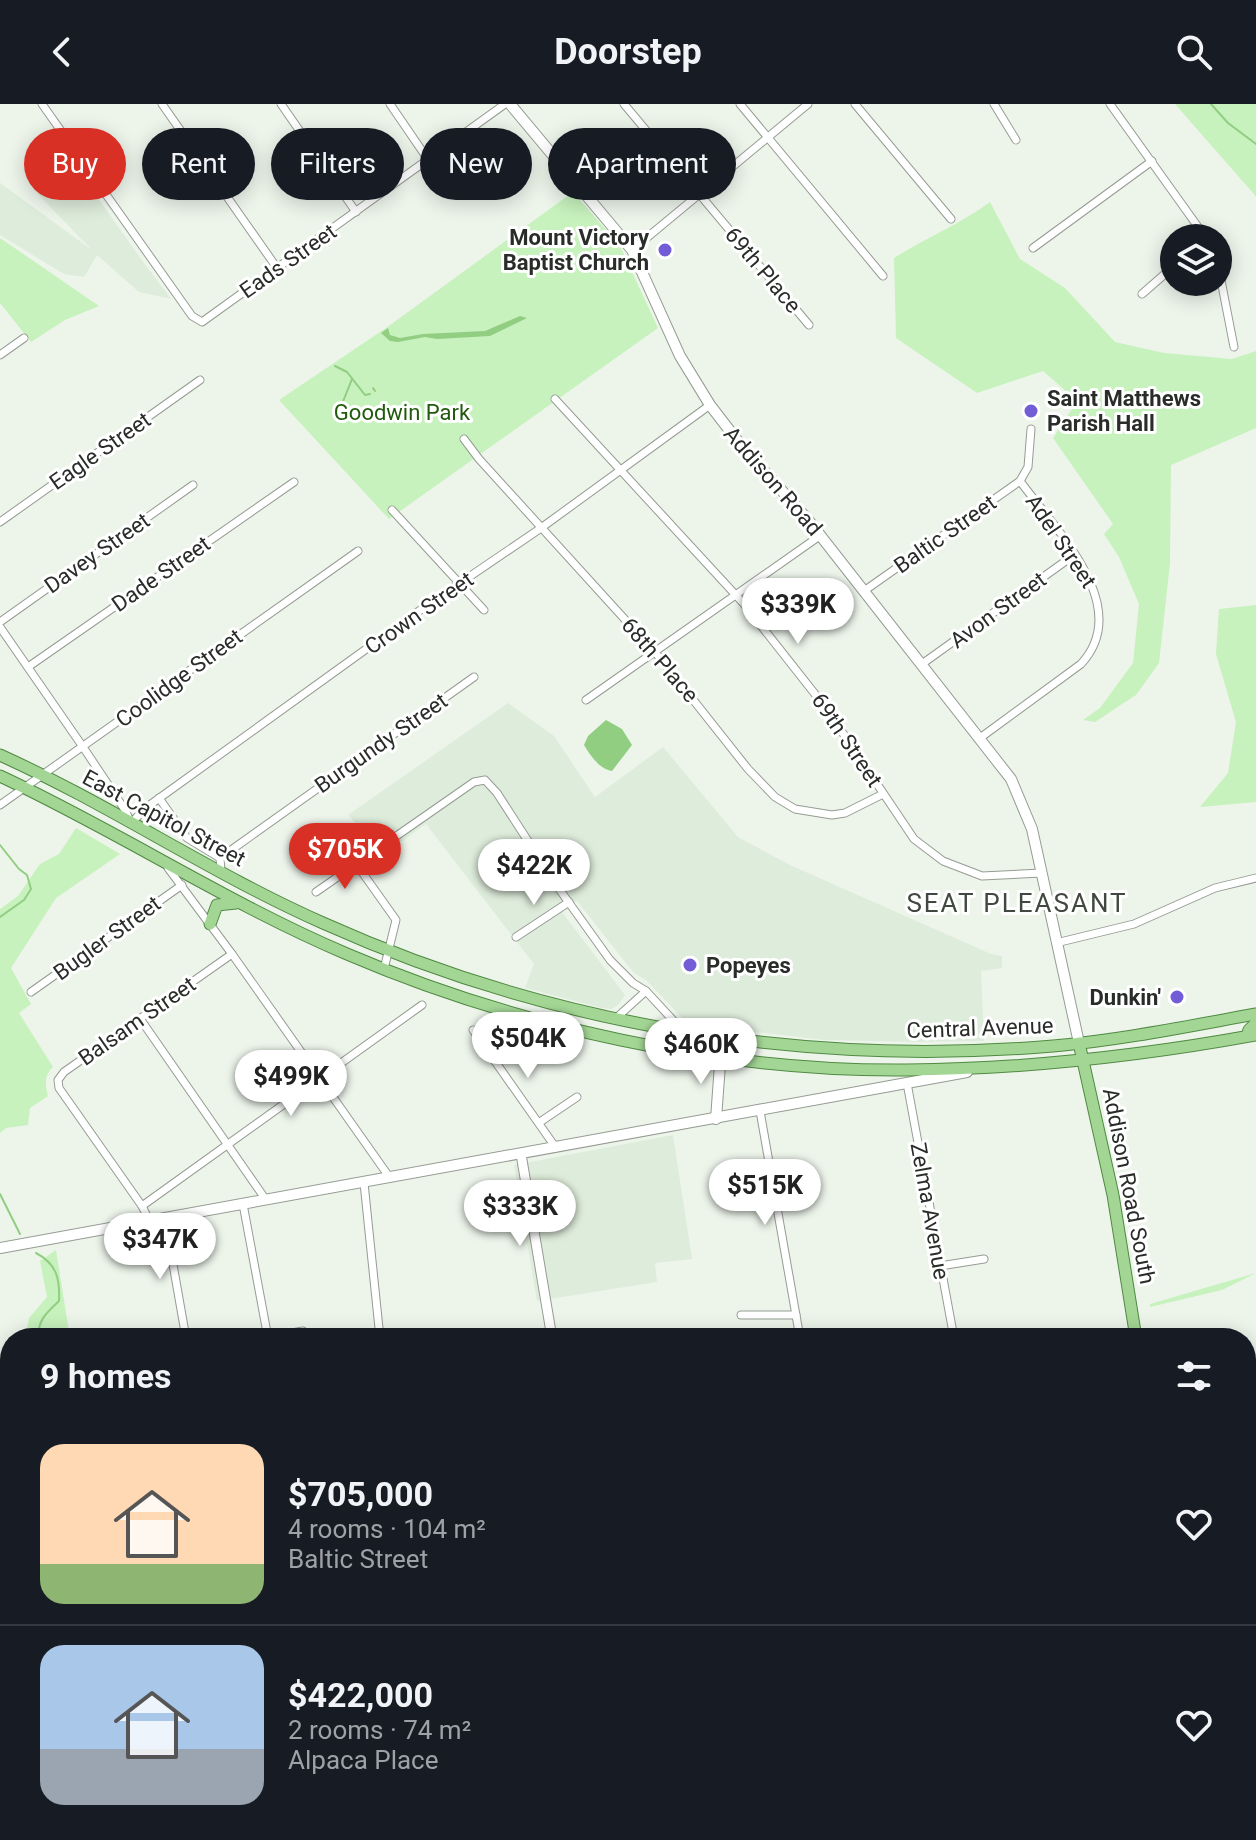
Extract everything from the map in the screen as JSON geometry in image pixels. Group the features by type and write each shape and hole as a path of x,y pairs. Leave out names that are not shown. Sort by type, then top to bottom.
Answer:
{"main road":[{"name":"Addison Road","path":"507,104 632,250 680,356 710,405 740,444 821,535 1001,765 1019,795 1032,829 1079,1043"},
{"name":"East Capitol Street","path":"0,755 312,918 389,951 510,993 615,1019 722,1037"},
{"name":"East Capitol Street","path":"0,776 241,903 384,969 457,995 579,1030 721,1056"},
{"path":"210,924 217,905 241,903"},
{"name":"Central Avenue","path":"722,1037 819,1048 905,1052 1000,1049 1079,1043 1256,1014"},
{"path":"1251,1036 1249,1030 1256,1023"},
{"name":"Central Avenue","path":"721,1056 841,1068 988,1068 1083,1061 1251,1036"},
{"path":"716,1119 722,1037"},
{"name":"Addison Road South","path":"1079,1043 1113,1195 1134,1328"},
{"path":"0,1248 988,1068"}],"street":[{"name":"Eads Street","path":"42,104 197,321 204,321 420,167"},
{"path":"162,104 277,268"},
{"path":"281,104 356,212"},
{"path":"390,104 420,148"},
{"name":"Eads Street","path":"474,128 507,104"},
{"name":"69th Place","path":"624,104 644,128"},
{"path":"740,104 883,276"},
{"path":"736,163 808,104"},
{"path":"855,104 951,219"},
{"path":"994,104 1016,140"},
{"path":"1110,104 1196,224"},
{"path":"1033,248 1152,161"},
{"path":"632,250 692,200"},
{"name":"69th Place","path":"706,200 809,325"},
{"path":"1142,294 1160,278"},
{"path":"1224,296 1234,347"},
{"path":"0,355 24,338"},
{"name":"Eagle Street","path":"0,522 200,380"},
{"name":"69th Street","path":"555,399 736,595 811,686 914,839 933,855 955,867 992,878 1042,873"},
{"name":"Crown Street","path":"131,823 159,798 621,472 710,405"},
{"name":"Baltic Street","path":"864,591 1020,481 1028,467 1031,429"},
{"name":"68th Place","path":"464,439 654,651 748,769 784,803 808,813 832,815 845,813 883,794"},
{"name":"Adel Street","path":"980,738 1076,669 1092,648 1099,623 1100,607 1092,584 1020,481"},
{"name":"Dade Street","path":"28,667 294,482"},
{"name":"Davey Street","path":"0,624 193,485"},
{"path":"392,510 484,610"},
{"path":"586,700 821,535"},
{"name":"Coolidge Street","path":"0,805 358,551"},
{"name":"Avon Street","path":"922,664 1074,555"},
{"path":"0,624 131,823"},
{"name":"Burgundy Street","path":"220,858 474,677"},
{"path":"316,892 474,782 485,780 497,793 610,960 633,983 646,991 685,1032"},
{"path":"159,798 187,838 220,858 221,871"},
{"path":"156,857 175,874 390,1178"},
{"path":"357,865 396,920 384,969"},
{"path":"1056,943 1134,924 1227,884 1256,878"},
{"name":"Bugler Street","path":"31,992 182,885"},
{"path":"516,937 569,902"},
{"name":"Balsam Street","path":"142,1206 58,1086 61,1076 232,954"},
{"path":"615,1019 646,991"},
{"path":"150,1222 142,1206 422,1005"},
{"path":"141,1020 266,1200"},
{"path":"473,1030 556,1148"},
{"name":"Zelma Avenue","path":"907,1083 952,1328"},
{"path":"540,1122 577,1097"},
{"path":"760,1111 798,1328"},
{"path":"521,1154 550,1328"},
{"path":"364,1183 379,1328"},
{"path":"243,1204 266,1328"},
{"path":"165,1219 184,1328"},
{"path":"940,1266 984,1259"},
{"path":"741,1315 796,1315"}],"shaded area":[{"path":"0,183 92,250 44,200 99,200 171,299 139,292 97,255 84,277 64,274 0,235"},
{"path":"520,316 527,318 490,336 425,337 398,342 390,341 381,333 388,328 390,335 400,338 485,331"},
{"path":"508,703 554,736 595,797 663,747 738,837 790,865 991,954 1002,956 1002,968 981,971 984,1041 824,1040 688,1024 646,980 634,973 577,901 562,912 625,995 612,1009 525,988 534,964 426,824 384,854 348,815"},
{"path":"606,720 622,729 632,745 612,771 599,765 584,745 588,736"},
{"path":"673,1135 692,1259 655,1263 657,1282 537,1301 514,1165"}],"green space":[{"path":"1175,104 1256,104 1256,197 1253,193"},
{"name":"Goodwin Park","path":"562,200 580,200 620,246 658,328 389,519 279,400 386,328"},
{"path":"990,202 1020,259 1065,288 1115,342 1164,353 1232,359 1256,351 1256,428 1171,465 1170,563 1159,663 1136,695 1095,722 1083,720 1100,708 1133,663 1139,604 1119,557 1104,534 1113,524 1053,438 1077,401 1043,371 977,393 896,338 894,258"},
{"path":"0,238 99,306 65,320 31,342 0,303"},
{"path":"1256,605 1256,802 1200,807 1228,773 1236,722 1216,654 1219,609"},
{"path":"76,828 120,854 56,898 11,968 31,1004 19,1013 53,1067 46,1080 48,1096 30,1108 28,1125 6,1128 0,1133 0,909 18,896 40,864 59,854"},
{"path":"56,1250 68,1328 27,1328 29,1318 47,1297 40,1261"},
{"path":"1256,1273 1222,1290 1150,1307 1150,1304"}],"waterway":[{"path":"1211,104 1228,123 1256,144"},
{"path":"335,366 347,372 365,395 370,394"},
{"path":"342,404 352,379"},
{"path":"0,845 27,875 31,889 24,900 0,917"},
{"path":"0,1194 20,1234"},
{"path":"36,1253 53,1267 59,1293 59,1301 47,1313 39,1328"}],"place":[{"name":"Mount Victory Baptist Church","path":"665,250"},
{"name":"Saint Matthews Parish Hall","path":"1031,411"},
{"name":"Popeyes","path":"690,965"},
{"name":"Dunkin'","path":"1177,997"}],"district":[{"name":"SEAT PLEASANT","path":"1017,903"}]}
